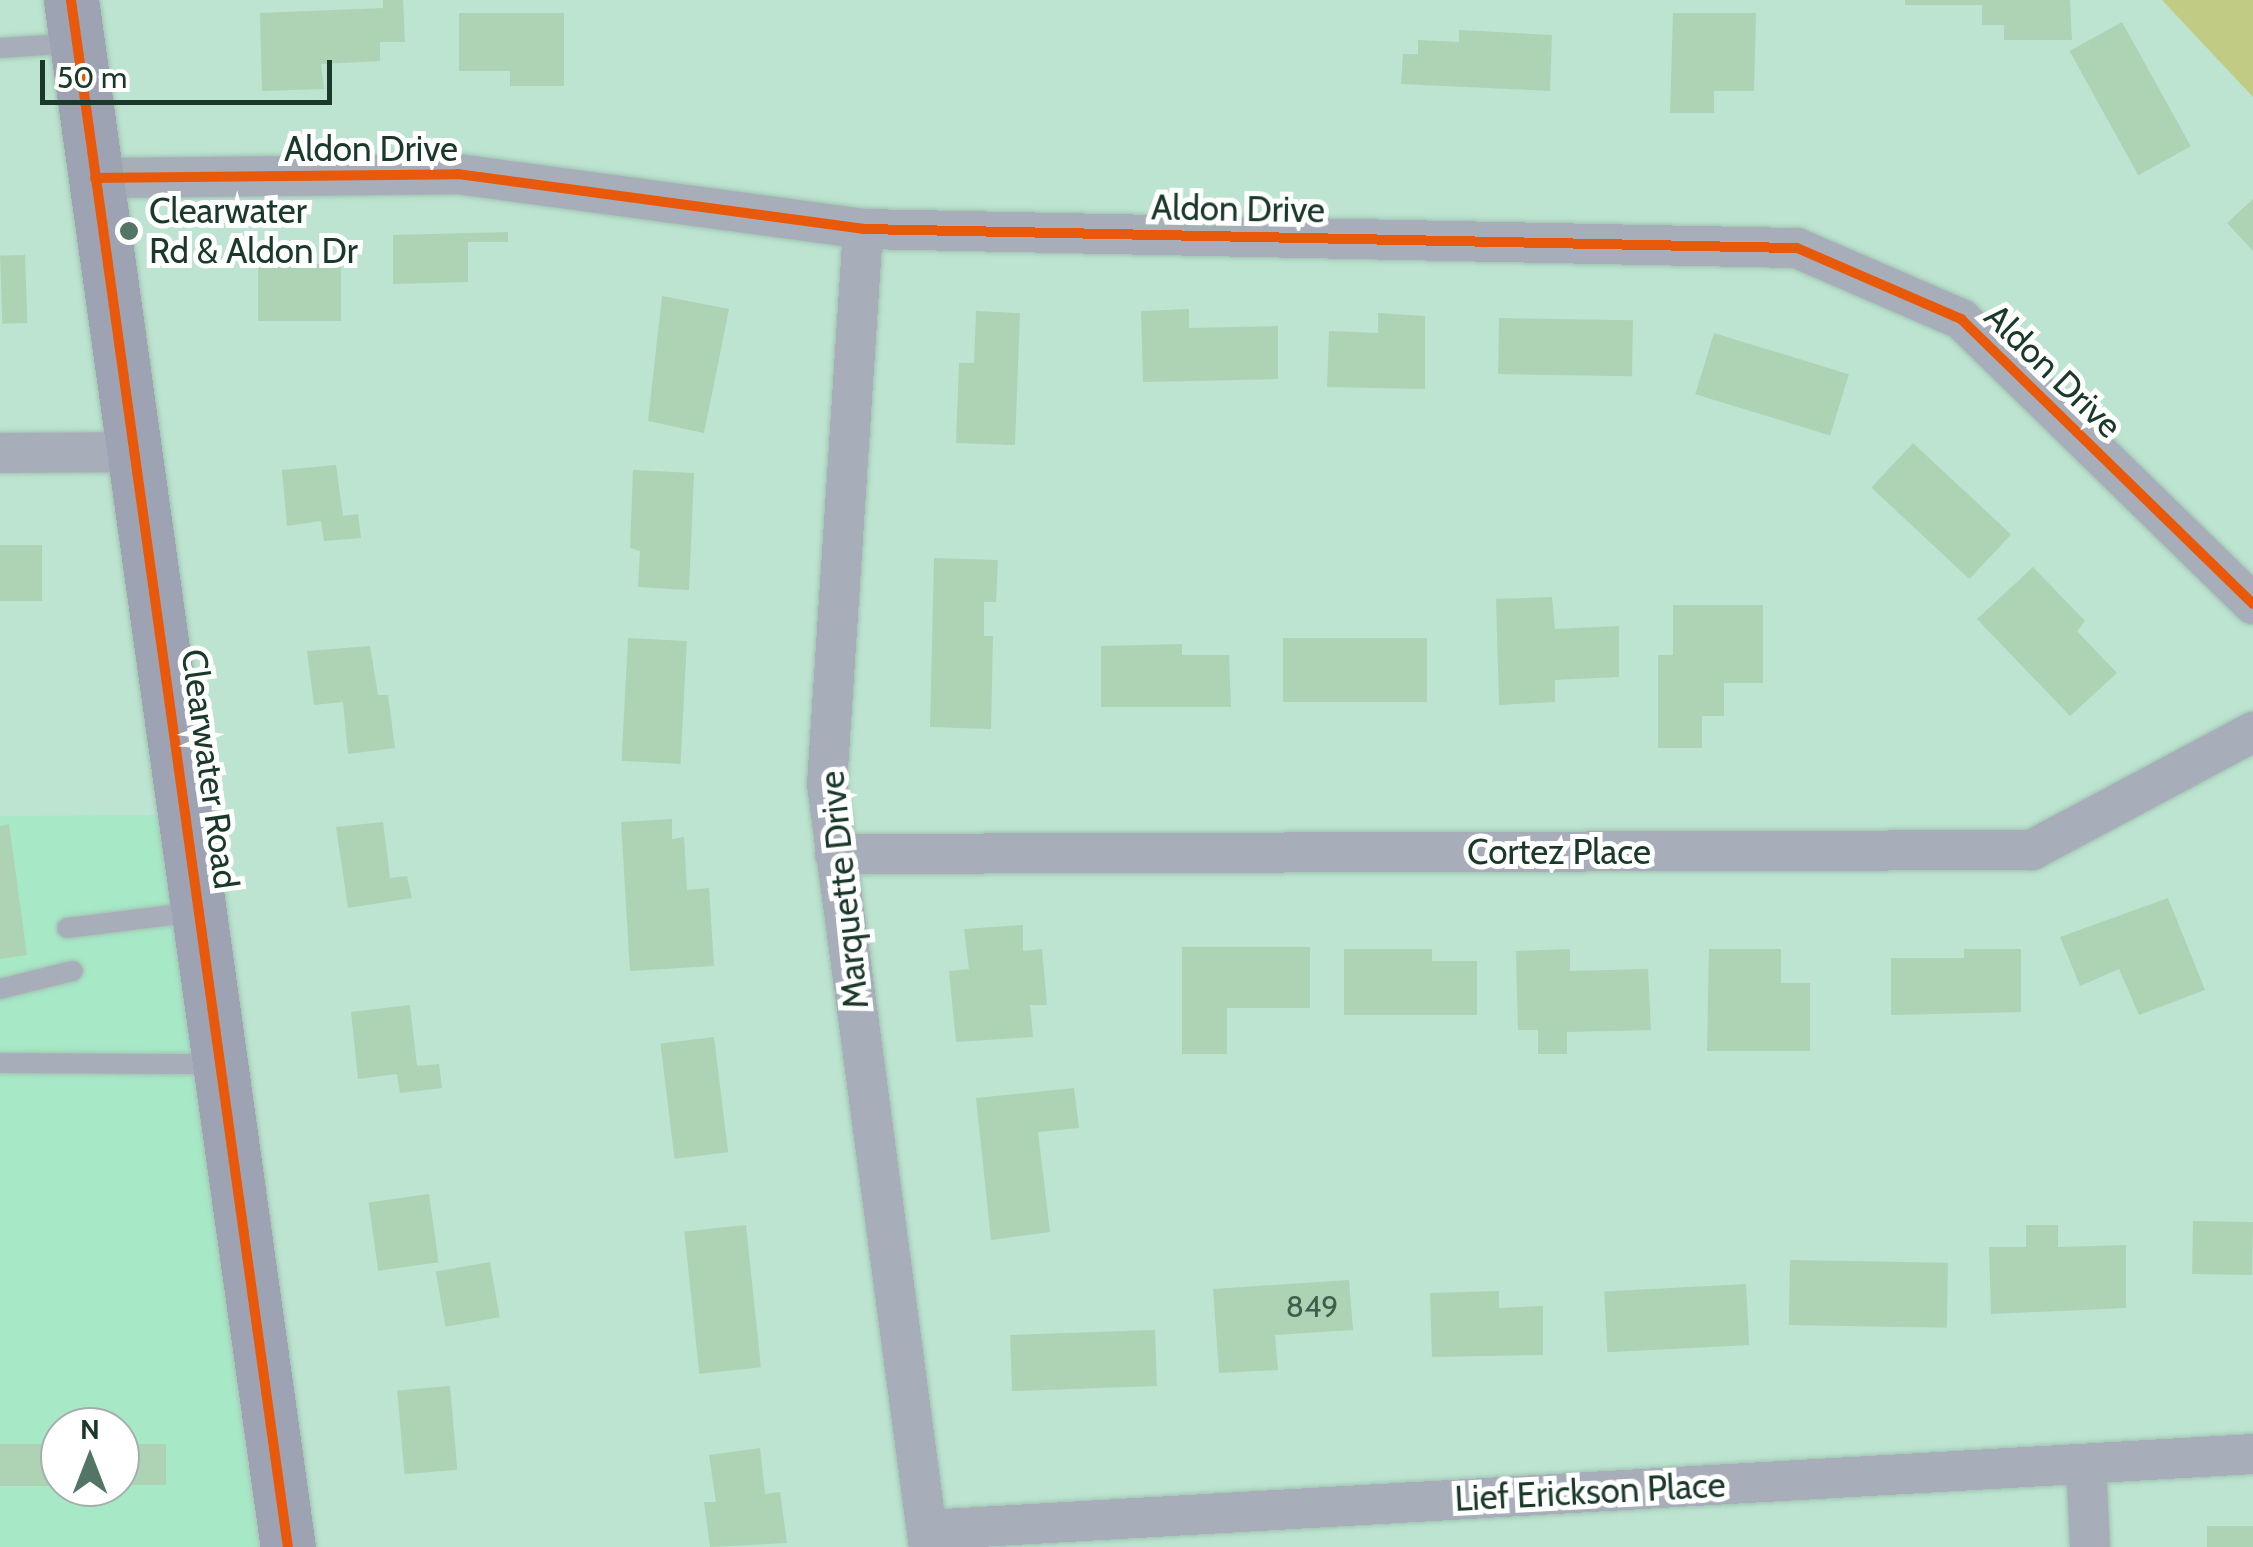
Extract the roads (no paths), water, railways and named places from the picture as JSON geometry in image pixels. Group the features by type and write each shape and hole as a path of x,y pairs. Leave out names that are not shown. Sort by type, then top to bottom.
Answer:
{"street":[{"name":"Clearwater Road","path":"74,22 139,452 288,1547"},
{"name":"Aldon Drive","path":"96,178 458,174 862,228 1797,248 1961,319 2253,604"},
{"name":"Marquette Drive","path":"862,228 828,764 835,854 928,1539"},
{"path":"0,454 139,452"},
{"name":"Cortez Place","path":"835,854 2032,850 2253,732"},
{"name":"Lief Erickson Place","path":"928,1539 2253,1454"},
{"path":"2086,1464 2090,1547"}],"lane":[{"path":"0,48 74,22"},
{"path":"67,928 202,912"},
{"path":"0,989 73,971"},
{"path":"0,1064 224,1064"}],"place":[{"name":"Clearwater Rd & Aldon Dr","path":"129,231"}]}
